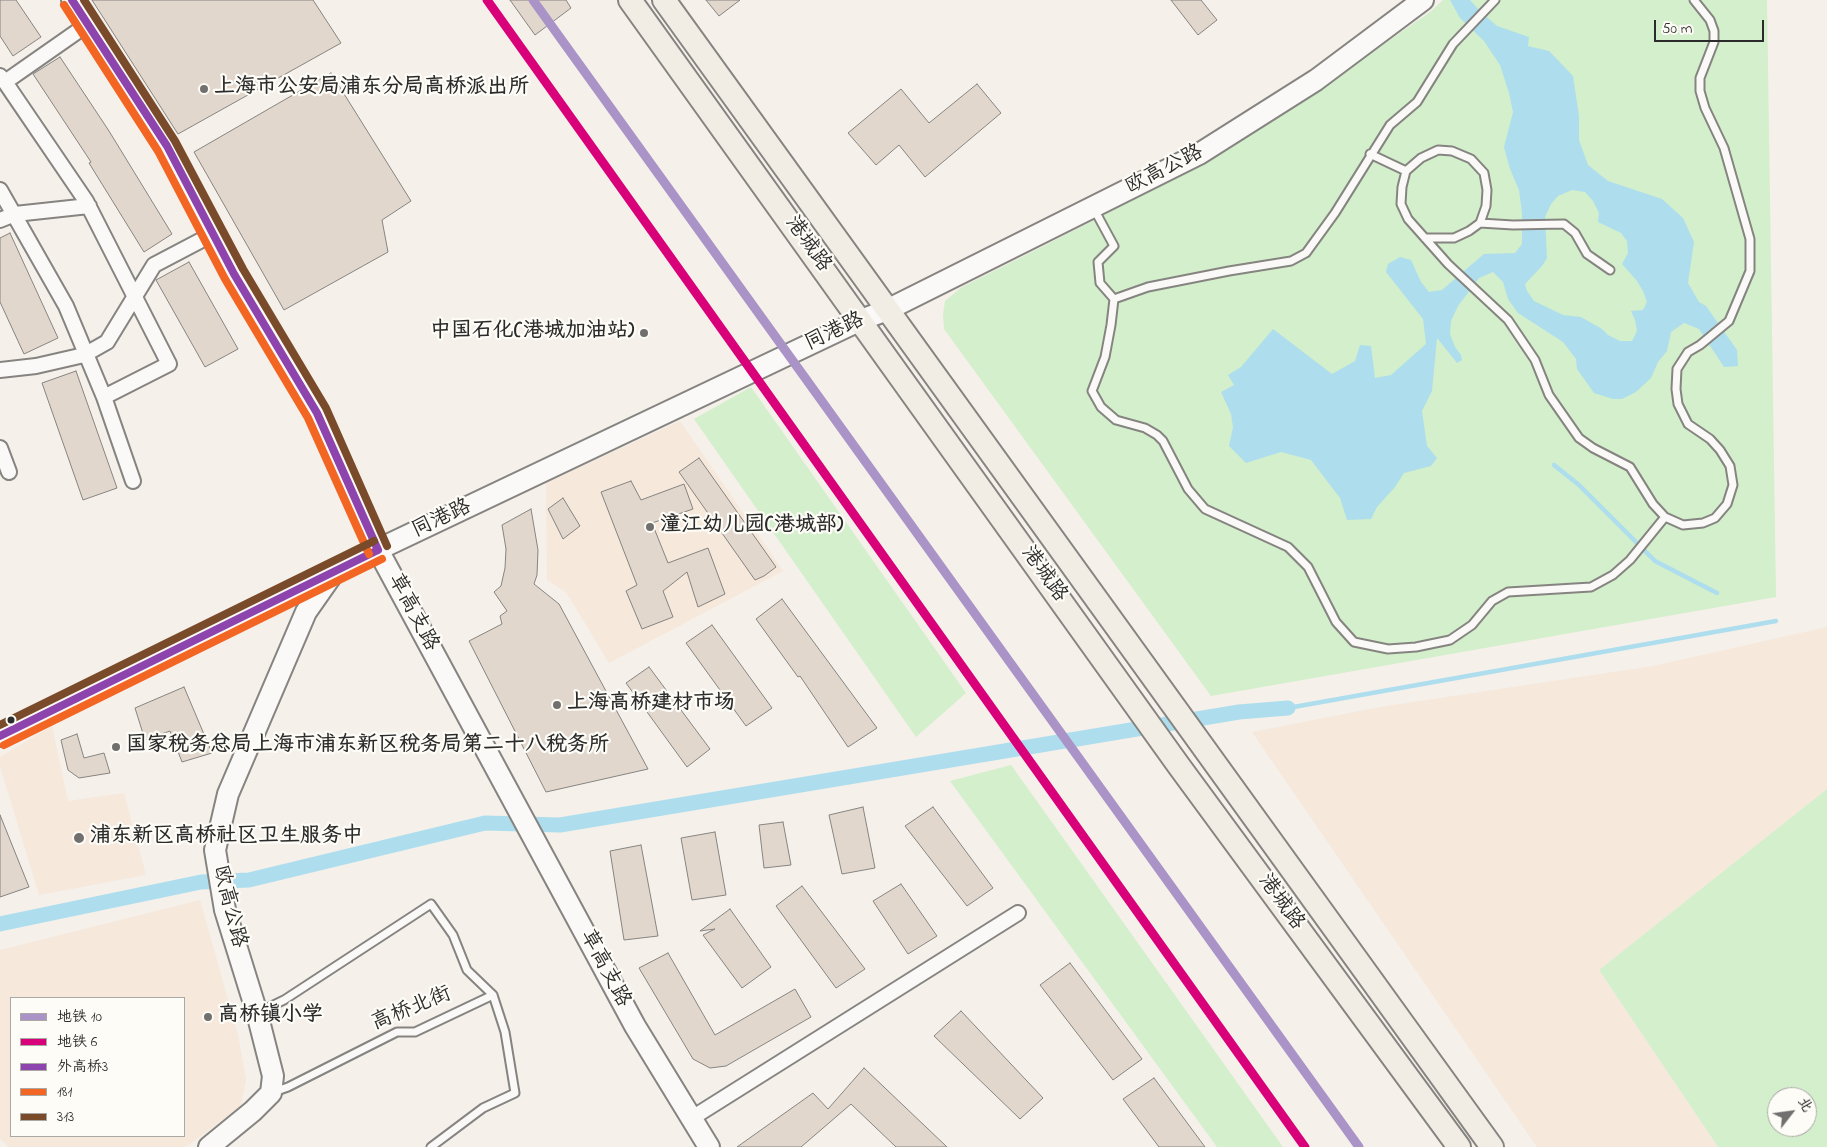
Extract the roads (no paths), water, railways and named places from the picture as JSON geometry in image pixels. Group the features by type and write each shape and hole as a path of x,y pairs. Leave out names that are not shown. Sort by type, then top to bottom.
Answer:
{"main road":[{"name":"港城路","path":"630,0 1179,766 1458,1147"},
{"name":"港城路","path":"664,0 1492,1147"}],"street":[{"name":"草高支路","path":"72,0 167,146 234,274 317,413 378,550 635,1026 709,1147"},
{"name":"欧高公路","path":"887,310 1207,149 1316,80 1423,0"},
{"path":"88,24 2,79 89,206 169,364 104,397"},
{"path":"0,190 66,306 104,397 133,481"},
{"path":"0,220 15,214 89,206"},
{"path":"0,370 36,366 86,354 107,342 154,265 213,234"},
{"name":"同港路","path":"0,736 335,570 861,320 887,310"},
{"path":"0,448 9,472"},
{"name":"欧高公路","path":"271,1093 273,1076 258,1013 226,910 214,850 228,794 306,612 335,570"},
{"path":"692,1118 1018,913"},
{"path":"209,1147 253,1111 271,1093"}],"lane":[{"path":"1114,299 1148,287 1291,260 1306,253 1335,213 1390,124 1417,102 1453,44 1495,0"},
{"path":"1425,238 1454,238 1480,223 1486,206 1487,190 1484,174 1471,159 1452,151 1438,150 1421,158 1406,171 1402,187 1401,204 1408,219 1448,264 1508,320 1535,360 1549,395 1565,421 1579,438 1593,448 1630,467 1653,504 1665,517 1684,524 1703,523 1715,518 1727,504 1733,485 1730,466 1710,439 1688,424 1678,404 1676,389 1678,369 1688,352 1729,321 1750,271 1750,239 1724,148 1704,108 1700,91 1700,78 1714,42 1714,31 1710,20 1694,0"},
{"path":"1370,154 1406,171"},
{"path":"1093,207 1114,246 1098,262 1100,283 1114,299 1104,357 1092,391 1101,407 1116,420 1145,428 1158,434 1163,440 1188,489 1205,509 1288,547 1308,568 1336,622 1354,642 1388,649 1416,647 1450,640 1472,625 1492,601 1508,592 1591,587 1613,575 1630,560 1665,517"},
{"path":"1480,223 1513,225 1564,224 1575,233 1587,254 1610,270"},
{"path":"258,1013 284,1000 431,904 453,935 467,970 492,995 504,1032 516,1093 483,1108 431,1147"},
{"name":"高桥北街","path":"271,1093 288,1087 397,1032 415,1032 492,995"}],"water":[{"path":"1450,0 1470,0 1497,26 1529,37 1528,46 1549,51 1573,76 1579,116 1579,140 1588,165 1608,181 1662,199 1683,218 1694,242 1688,283 1699,302 1706,306 1737,350 1738,366 1724,367 1699,329 1684,323 1671,332 1667,351 1658,362 1651,378 1636,392 1622,399 1613,399 1594,393 1577,369 1576,359 1563,342 1518,313 1508,299 1503,282 1493,272 1479,278 1458,306 1451,321 1450,334 1462,360 1457,363 1437,338 1432,391 1422,411 1427,446 1437,458 1431,466 1404,473 1395,487 1377,507 1371,519 1347,520 1340,498 1311,460 1281,452 1246,463 1229,446 1233,427 1231,414 1221,392 1234,385 1228,375 1241,367 1273,329 1332,374 1355,361 1360,345 1371,346 1375,378 1391,375 1426,344 1423,319 1386,272 1388,264 1400,257 1411,260 1421,282 1429,292 1442,290 1484,254 1515,253 1522,244 1522,213 1519,190 1510,169 1504,147 1513,112 1509,93 1500,65 1484,41 1460,18","holes":["1572,190 1585,192 1593,201 1599,213 1598,222 1621,233 1627,241 1628,253 1622,264 1637,281 1647,302 1643,310 1631,311 1637,331 1632,341 1620,341 1581,317 1563,315 1534,301 1527,291 1525,284 1547,258 1545,217 1551,204 1558,196"]}],"waterway":[{"path":"1554,465 1579,485 1655,561 1717,593"},
{"path":"1288,708 1776,621"},
{"path":"0,924 201,882 249,880 485,823 560,825 1239,712 1288,708"}],"metro line":[{"name":"6","path":"487,0 1305,1147"},
{"name":"10","path":"533,0 1359,1147"}],"place":[{"name":"上海市公安局浦东分局高桥派出所","path":"204,89"},
{"name":"中国石化(港城加油站)","path":"644,333"},
{"name":"潼江幼儿园(港城部)","path":"650,527"},
{"name":"上海高桥建材市场","path":"557,705"},
{"name":"国家税务总局上海市浦东新区税务局第二十八税务所","path":"116,747"},
{"name":"浦东新区高桥社区卫生服务中","path":"79,838"},
{"name":"高桥镇小学","path":"208,1017"}]}
